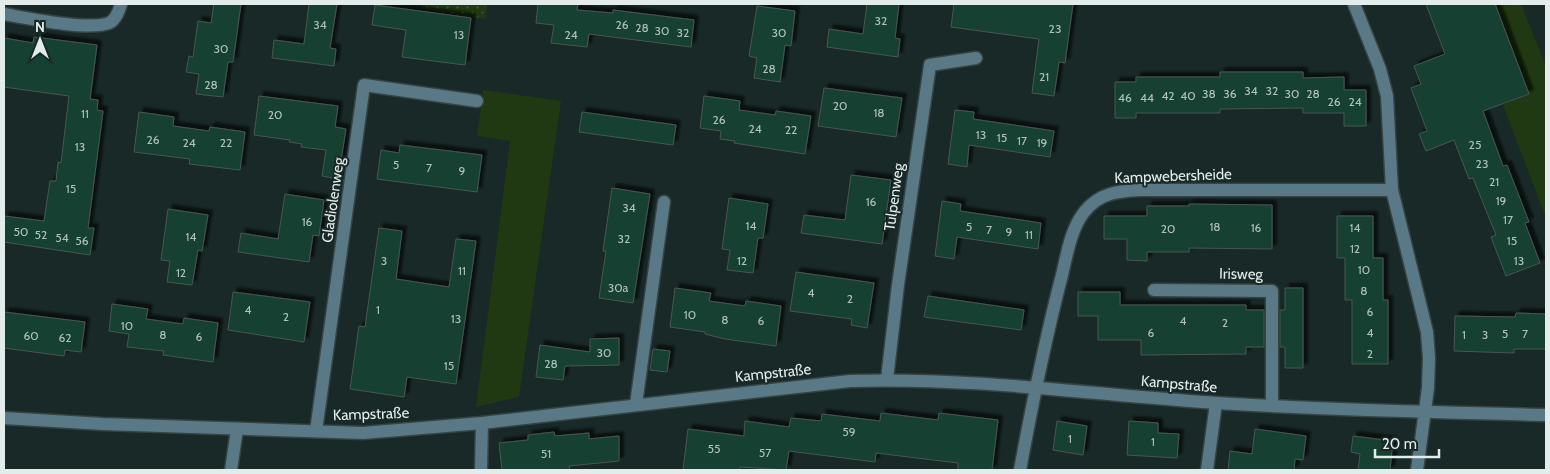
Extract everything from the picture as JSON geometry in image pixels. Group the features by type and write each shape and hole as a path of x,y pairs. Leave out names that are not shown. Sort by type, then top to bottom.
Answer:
{"street":[{"path":"4,14 92,26 110,23 118,14 120,4"},
{"path":"1354,4 1380,69 1387,96 1392,190 1427,332 1429,358 1425,412 1417,470"},
{"name":"Tulpenweg","path":"887,380 898,285 930,65 976,58"},
{"name":"Gladiolenweg","path":"316,432 364,85 477,101"},
{"name":"Kampwebersheide","path":"1020,470 1035,388 1059,284 1079,220 1091,205 1112,191 1392,190"},
{"path":"636,404 664,202"},
{"name":"Irisweg","path":"1154,290 1272,291 1272,406"},
{"name":"Kampstraße","path":"4,418 102,424 316,432 399,431 850,380 887,380 1035,388 1272,406 1546,415"},
{"path":"1208,470 1216,403"},
{"path":"481,470 482,422"},
{"path":"232,470 237,429"}],"green space":[{"path":"423,4 487,4 486,19 422,9"},
{"path":"1474,4 1521,4 1546,66 1546,218 1503,105 1529,94 1500,16 1475,7"},
{"path":"483,90 561,101 519,397 476,407 510,141 477,136"}],"building":[{"path":"214,4 241,4 233,62 228,62 223,97 196,94 199,74 186,72 189,56 193,57 198,21 211,23"},
{"path":"309,4 337,4 330,48 336,49 334,66 272,58 274,40 304,44"},
{"path":"538,4 578,4 577,10 613,13 613,10 694,20 691,47 589,34 587,47 551,43 554,25 536,23"},
{"path":"867,4 899,4 895,38 900,39 898,57 827,47 829,29 863,34"},
{"path":"954,4 1073,4 1065,63 1059,62 1054,96 1032,93 1039,39 951,27"},
{"path":"1426,4 1495,4 1529,94 1483,111 1503,166 1507,165 1529,222 1525,223 1540,263 1506,276 1491,237 1496,235 1473,178 1469,179 1454,140 1426,151 1419,134 1427,131 1411,88 1421,84 1414,66 1445,54"},
{"path":"375,5 471,18 465,65 402,57 406,30 372,25"},
{"path":"757,6 795,11 791,46 785,45 780,82 754,78 757,58 749,56"},
{"path":"34,37 97,45 90,99 98,100 97,110 103,111 88,228 94,228 90,255 4,242 4,216 44,221 50,181 56,181 58,162 61,163 69,96 4,87 4,38 33,43"},
{"path":"1220,72 1303,72 1303,78 1344,77 1344,90 1366,90 1366,126 1344,126 1344,113 1303,113 1303,108 1220,109 1220,113 1136,113 1136,118 1115,118 1115,82 1136,82 1136,77 1220,77"},
{"path":"824,88 902,98 896,137 818,126"},
{"path":"259,96 338,106 335,127 346,129 338,179 322,176 326,150 301,147 302,144 289,142 290,140 254,135"},
{"path":"704,96 740,101 739,110 775,115 776,111 811,116 805,154 734,143 735,141 720,139 721,131 700,128"},
{"path":"955,110 974,112 973,119 1054,131 1050,157 969,145 967,167 948,164"},
{"path":"139,112 174,117 173,126 209,131 210,127 245,132 240,170 189,164 190,159 134,152"},
{"path":"582,112 676,125 673,145 579,132"},
{"path":"400,145 482,155 477,192 377,179 381,150 399,153"},
{"path":"851,175 891,180 882,244 801,233 804,215 845,220"},
{"path":"612,188 650,194 633,303 599,298 606,251 603,251"},
{"path":"285,194 324,200 319,236 313,235 309,262 238,252 241,233 278,239"},
{"path":"729,198 768,204 763,238 758,238 753,273 727,270 730,250 722,249"},
{"path":"942,201 961,204 960,211 1041,223 1038,249 957,237 954,259 935,256"},
{"path":"1189,204 1272,205 1272,249 1189,248 1189,252 1147,252 1147,261 1127,260 1127,239 1104,239 1104,216 1147,216 1147,206 1189,206"},
{"path":"168,209 208,215 202,251 198,250 192,285 167,282 170,261 161,260"},
{"path":"1337,216 1373,216 1373,258 1383,258 1383,300 1388,300 1388,364 1352,364 1352,300 1345,300 1345,258 1337,258"},
{"path":"379,228 402,231 396,279 449,287 456,239 476,241 456,384 407,377 404,397 350,389 359,326 365,327"},
{"path":"796,272 874,283 867,328 851,325 852,319 790,311"},
{"path":"675,288 711,293 709,301 745,306 746,301 781,306 776,346 725,339 705,334 705,332 670,327"},
{"path":"1285,288 1303,288 1303,368 1285,368 1285,347 1280,347 1280,310 1285,310"},
{"path":"233,292 310,302 304,342 228,330"},
{"path":"1078,292 1120,292 1120,305 1246,305 1246,310 1264,310 1264,347 1246,347 1246,354 1141,355 1141,340 1098,340 1098,316 1078,316"},
{"path":"928,296 1024,310 1021,330 924,317"},
{"path":"112,304 148,309 146,319 183,324 184,318 218,323 213,362 163,355 164,351 127,347 129,334 109,331"},
{"path":"4,312 85,322 81,352 65,350 64,356 4,348"},
{"path":"1516,313 1546,314 1546,349 1514,349 1514,353 1454,351 1455,316 1515,317"},
{"path":"619,338 619,365 565,366 563,380 536,377 540,345 590,352 590,339"},
{"path":"653,349 670,351 667,372 650,370"},
{"path":"881,413 938,420 939,413 998,420 992,470 958,470 958,463 876,453 875,462 789,451 786,470 740,467 739,470 683,470 688,429 744,436 745,421 789,427 791,418 821,421 822,414 880,421"},
{"path":"1057,421 1087,426 1083,455 1053,450"},
{"path":"1129,421 1158,423 1158,433 1179,434 1177,458 1127,455"},
{"path":"1255,429 1306,436 1303,460 1295,459 1294,470 1228,470 1230,451 1252,454"},
{"path":"554,432 555,436 589,433 589,439 619,436 619,461 569,466 570,470 502,470 499,443 528,440 528,435"},
{"path":"1353,436 1393,441 1390,470 1358,470 1360,454 1351,452"}]}
